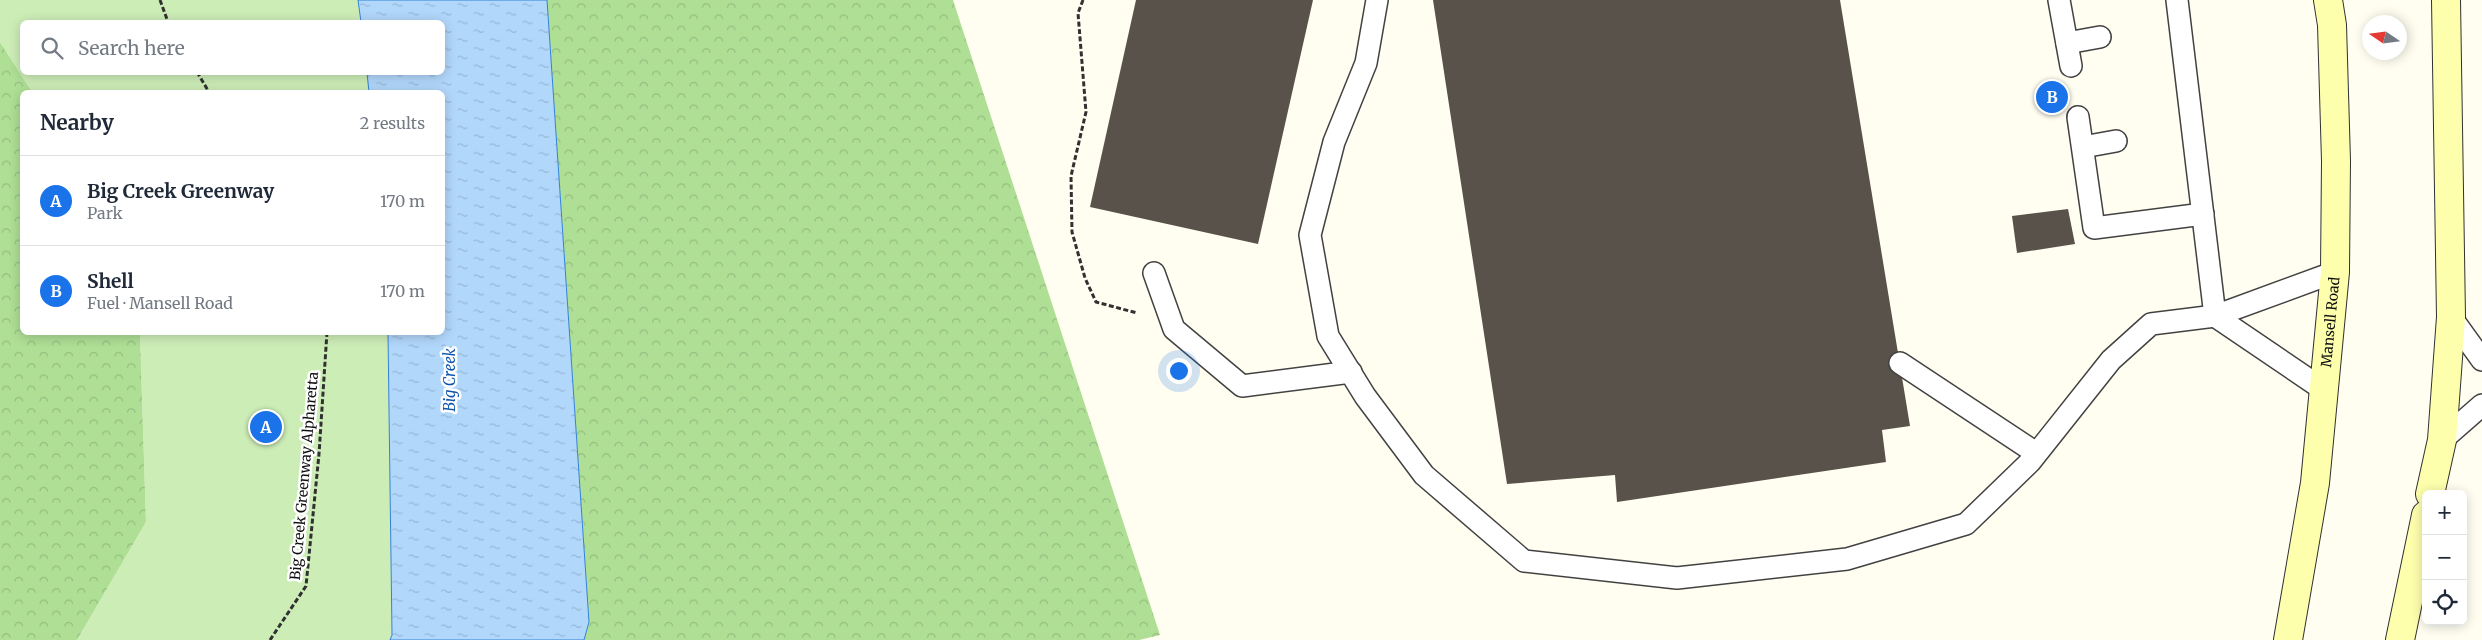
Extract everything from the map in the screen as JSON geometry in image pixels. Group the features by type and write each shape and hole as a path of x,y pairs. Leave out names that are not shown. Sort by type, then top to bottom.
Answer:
{"main road":[{"name":"Mansell Road","path":"2288,640 2315,483 2335,272 2336,161 2332,25 2328,0"},
{"path":"2431,490 2442,440 2451,317 2446,0"},
{"path":"2400,640 2422,534"}],"lane":[{"path":"1377,0 1366,63 1334,142 1310,235 1328,336 1351,372 1424,475 1524,561 1677,578 1847,559 1966,524 2036,453 2112,360 2151,324 2215,316 2335,272"},
{"path":"2059,0 2071,66"},
{"path":"2177,0 2171,24 2186,130 2203,214 2215,316 2324,390"},
{"path":"2067,43 2100,37"},
{"path":"2078,117 2094,228 2203,214"},
{"path":"2083,147 2116,141"},
{"path":"1154,273 1174,329 1242,386 1351,372"},
{"path":"2451,317 2482,360"},
{"path":"1900,363 2036,453"},
{"path":"2442,440 2482,406"}],"path":[{"path":"160,0 167,20"},
{"path":"1083,0 1078,13 1086,112 1071,176 1072,232 1085,278 1096,302 1131,312 1170,319"},
{"path":"199,75 207,90"},
{"name":"Big Creek Greenway Alpharetta","path":"270,640 306,586 319,454 327,335"}],"green space":[{"path":"0,0 358,0 361,20 20,20 20,73 0,42"},
{"path":"547,0 953,0 1160,635 1139,640 584,640 589,622"},
{"path":"0,42 31,90 20,90 20,335 140,335 146,522 77,640 0,640"},
{"path":"21,75 367,75 369,90 31,90"},
{"path":"140,335 388,335 392,635 390,640 77,640 146,522"}],"water":[{"name":"Big Creek","path":"358,0 547,0 589,622 584,640 390,640 392,635 388,335 445,335 445,90 369,90 367,75 445,75 445,20 361,20"}],"building":[{"path":"1136,0 1313,0 1258,244 1090,207"},
{"path":"1433,0 1840,0 1910,426 1882,430 1886,462 1617,502 1615,475 1507,484"},
{"path":"2068,209 2075,244 2017,253 2012,216"}],"place":[{"name":"Shell","path":"2052,97"},
{"name":"Big Creek Greenway","path":"266,427"}]}
